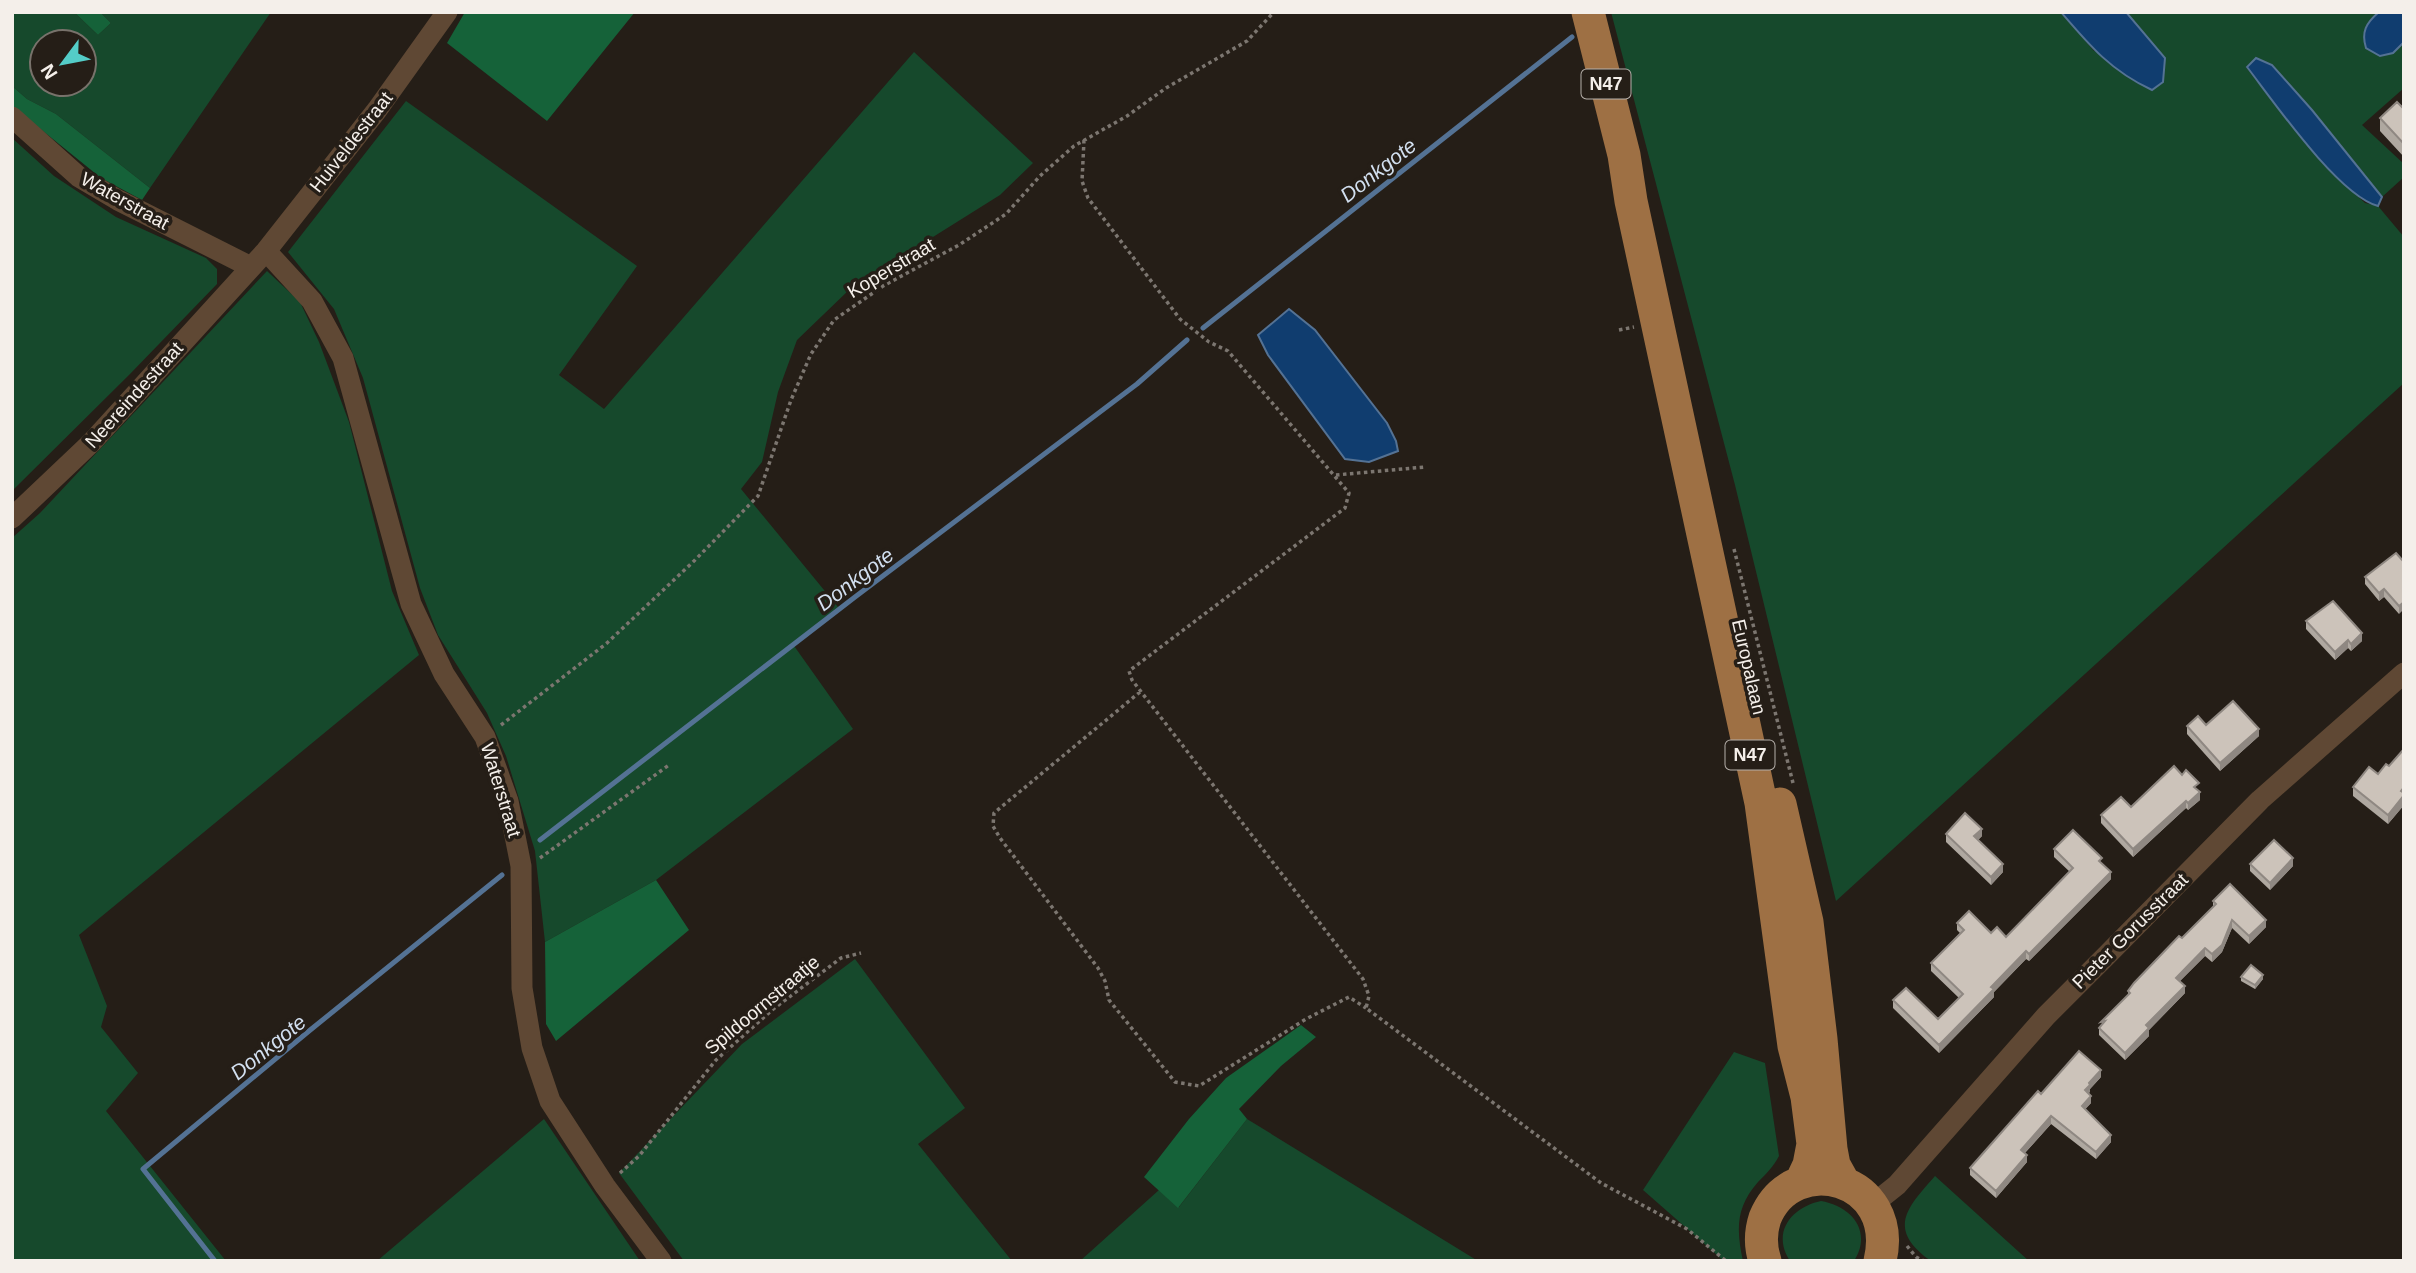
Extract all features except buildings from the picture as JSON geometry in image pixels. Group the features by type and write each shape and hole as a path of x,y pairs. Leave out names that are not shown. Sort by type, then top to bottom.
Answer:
{"main road":[{"name":"Europalaan","path":"1588,12 1624,155 1631,201 1761,803 1794,1046 1807,1097 1811,1132 1809,1165 1801,1182"},
{"name":"Europalaan","path":"1624,155 1640,198 1807,922 1831,1149 1834,1165 1844,1183"},
{"path":"1765,1261 1761,1249 1762,1228 1769,1209 1783,1193 1801,1182 1815,1179 1844,1183 1860,1192 1872,1205 1878,1214 1883,1234 1880,1261"}],"street":[{"name":"Huiveldestraat","path":"250,267 267,251 377,110 447,12"},
{"name":"Waterstraat","path":"12,117 79,177 118,200 250,267"},
{"name":"Waterstraat","path":"267,251 312,301 342,358 411,604 444,674 485,737 508,800 522,872 522,988 532,1048 550,1101 605,1186 661,1261"},
{"name":"Neereindestraat","path":"12,518 92,442 250,267"},
{"name":"Pieter Gorusstraat","path":"1872,1205 1894,1189 2046,1016 2251,810 2404,673"}],"path":[{"name":"Koperstraat","path":"485,737 607,643 758,496 791,400 811,354 834,320 883,286 959,245 1006,214 1040,176 1074,146 1128,117 1166,88 1247,41 1273,12"},
{"path":"1084,140 1082,181 1088,198 1181,320 1209,342 1228,351 1349,493 1345,508 1129,671 1140,692 1363,979 1369,996 1366,1009"},
{"path":"1336,475 1425,467"},
{"path":"1140,692 994,813 993,826 1098,968 1110,1000 1175,1082 1199,1086 1306,1019 1349,997 1601,1183 1687,1228 1726,1261"},
{"path":"522,872 669,765"},
{"name":"Spildoornstraatje","path":"605,1186 639,1156 716,1060 772,1010 841,958 861,953"},
{"path":"1915,1259 1924,1261"}],"green space":[{"path":"12,12 74,12 91,28 28,28 28,98 98,98 98,35 111,23 100,12 271,12 150,188 56,114 27,99 12,86"},
{"path":"74,12 100,12 111,23 98,35 98,28 91,28"},
{"path":"465,12 635,12 547,121 447,43"},
{"path":"1611,12 2061,12 2094,51 2165,58 2126,12 2404,12 2404,88 2362,125 2404,164 2404,177 2382,197 2312,110 2256,58 2246,67 2322,163 2365,203 2378,206 2404,237 2404,383 1836,901 1735,485"},
{"path":"914,52 1033,163 1000,195 850,289 797,340 778,392 762,462 741,489 838,607 792,643 853,729 656,880 545,942 535,851 506,756 487,713 438,635 420,588 363,378 334,309 288,252 406,101 637,266 559,375 604,409"},
{"path":"12,86 27,99 56,114 150,188 142,200 101,178 12,106"},
{"path":"12,138 54,176 116,217 206,258 217,269 217,284 12,491"},
{"path":"267,271 300,302 319,342 349,422 392,591 419,655 79,935 107,1006 101,1027 138,1073 106,1111 226,1261 12,1261 12,538 40,513"},
{"path":"656,880 689,930 556,1041 546,1024 545,942"},
{"path":"855,959 965,1108 918,1144 1012,1261 684,1261 619,1173 742,1044"},
{"path":"1301,1025 1316,1037 1281,1066 1239,1109 1247,1119 1178,1208 1144,1177 1189,1119 1226,1078"},
{"path":"1734,1052 1765,1063 1779,1156 1745,1200 1739,1229 1743,1261 1724,1261 1643,1190"},
{"path":"544,1119 640,1261 377,1261"},
{"path":"1247,1119 1478,1261 1080,1261 1159,1190 1179,1207"},
{"path":"1935,1176 2029,1261 1931,1261 1917,1249 1905,1228 1906,1218 1916,1198"},
{"path":"1821,1201 1841,1208 1856,1222 1861,1240 1854,1261 1790,1261 1783,1240 1788,1222 1801,1209"}],"water":[{"path":"2061,12 2126,12 2165,58 2163,82 2152,90 2125,75 2092,47"},
{"path":"2379,12 2404,12 2404,42 2393,53 2380,56 2366,48 2364,37 2368,24"},
{"path":"2256,58 2272,65 2312,110 2382,197 2378,206 2344,185 2308,146 2247,67"},
{"path":"1289,309 1315,330 1387,423 1398,451 1369,462 1345,459 1268,355 1258,335"}],"waterway":[{"name":"Donkgote","path":"1203,328 1572,37"},
{"name":"Donkgote","path":"540,840 1137,384 1187,340"},
{"name":"Donkgote","path":"215,1261 143,1169 502,875"}]}
